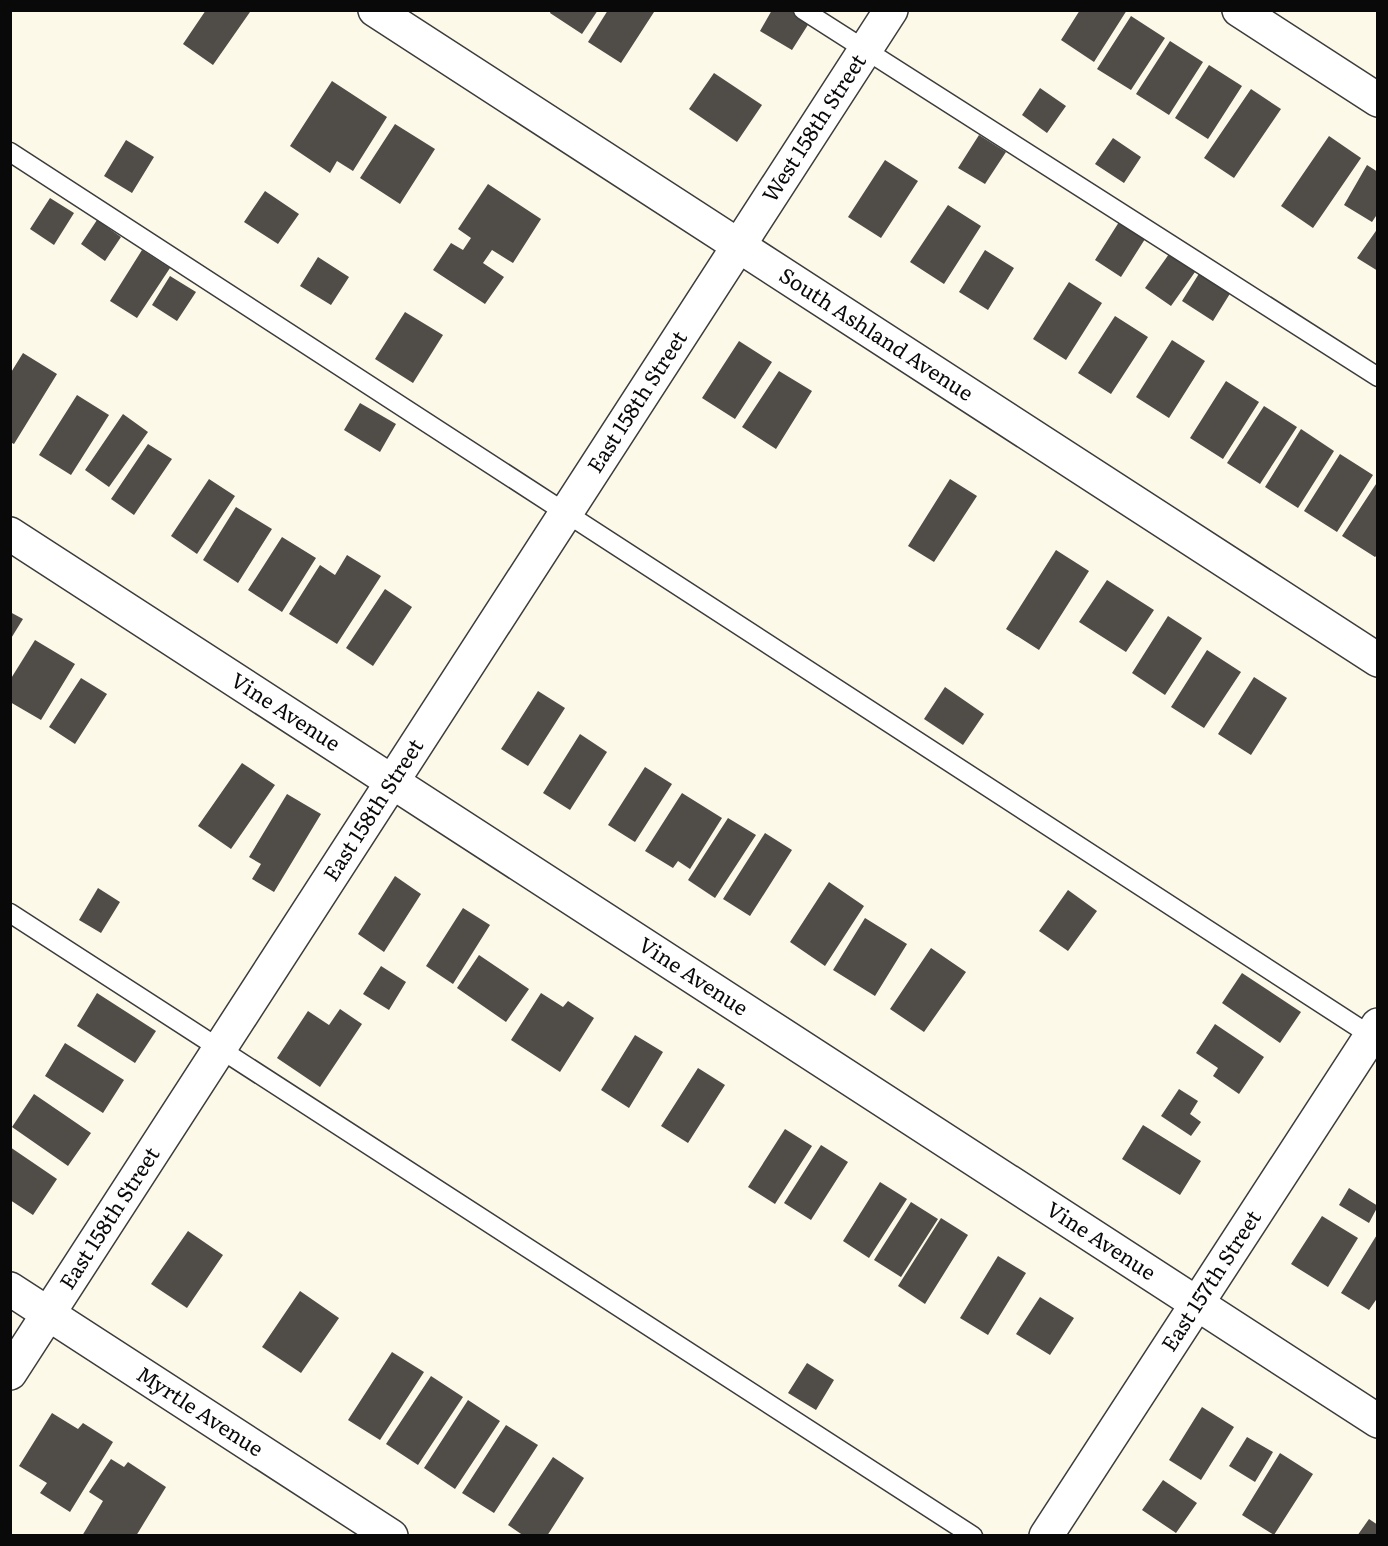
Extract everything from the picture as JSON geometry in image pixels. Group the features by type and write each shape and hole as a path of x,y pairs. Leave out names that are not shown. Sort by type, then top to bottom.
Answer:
{"street":[{"name":"South Ashland Avenue","path":"375,10 1377,660"},
{"name":"West 158th Street","path":"737,245 891,10"},
{"path":"1239,10 1377,100"},
{"name":"East 158th Street","path":"10,1373 737,245"},
{"name":"Vine Avenue","path":"10,534 1377,1420"},
{"name":"East 157th Street","path":"1046,1536 1375,1033"},
{"name":"Myrtle Avenue","path":"10,1289 391,1536"}],"lane":[{"path":"803,10 1377,377"},
{"path":"10,152 1375,1033"},
{"path":"10,913 973,1536"}],"building":[{"path":"206,10 250,12 213,65 183,44"},
{"path":"551,10 598,10 582,34 550,13"},
{"path":"608,10 654,12 621,63 588,42"},
{"path":"772,10 795,10 811,20 792,50 760,31"},
{"path":"1080,10 1127,10 1094,62 1061,40"},
{"path":"1131,16 1165,38 1131,90 1097,69"},
{"path":"1170,41 1203,62 1169,115 1136,94"},
{"path":"1209,65 1242,86 1208,139 1175,118"},
{"path":"714,73 762,105 737,142 689,109"},
{"path":"332,81 387,117 353,171 337,161 330,173 290,146"},
{"path":"1040,88 1066,106 1047,133 1022,115"},
{"path":"1251,89 1281,109 1234,178 1204,158"},
{"path":"395,124 435,149 400,204 360,178"},
{"path":"979,135 1006,152 985,184 958,168"},
{"path":"1329,136 1361,158 1313,228 1281,206"},
{"path":"1113,138 1141,157 1124,183 1095,164"},
{"path":"126,140 154,157 132,193 104,176"},
{"path":"885,160 918,181 881,238 848,217"},
{"path":"1367,165 1378,172 1378,213 1372,222 1344,205"},
{"path":"488,184 541,219 513,263 492,250 483,263 504,277 485,304 433,270 451,243 463,250 471,238 458,229"},
{"path":"265,191 299,214 278,244 244,222"},
{"path":"50,198 74,213 54,245 30,229"},
{"path":"948,205 981,226 944,284 910,262"},
{"path":"97,220 121,237 105,261 81,244"},
{"path":"1119,222 1145,239 1121,277 1095,260"},
{"path":"1378,228 1378,271 1357,258"},
{"path":"142,250 170,268 137,318 110,301"},
{"path":"985,250 1014,268 988,310 959,292"},
{"path":"1169,254 1195,272 1171,306 1145,288"},
{"path":"318,257 349,277 331,305 300,286"},
{"path":"1200,272 1231,292 1213,321 1182,301"},
{"path":"170,276 196,292 177,321 152,305"},
{"path":"1069,282 1102,303 1066,360 1033,339"},
{"path":"405,312 443,335 413,383 375,359"},
{"path":"1115,316 1148,337 1111,394 1078,373"},
{"path":"1172,340 1205,361 1169,418 1136,397"},
{"path":"739,341 772,362 735,419 702,398"},
{"path":"23,353 57,374 14,444 10,442 10,374"},
{"path":"779,371 812,391 776,449 742,427"},
{"path":"1226,381 1259,402 1223,459 1190,438"},
{"path":"77,395 109,415 71,475 39,455"},
{"path":"360,403 396,424 380,452 344,430"},
{"path":"1264,406 1297,427 1260,484 1227,463"},
{"path":"123,414 148,432 109,487 85,470"},
{"path":"1301,429 1334,451 1298,508 1265,487"},
{"path":"148,444 172,459 134,515 111,499"},
{"path":"1340,454 1373,475 1337,532 1304,511"},
{"path":"209,479 235,496 197,554 171,536"},
{"path":"950,479 977,496 934,562 908,546"},
{"path":"1378,481 1378,554 1375,557 1342,536"},
{"path":"236,507 272,529 238,583 203,560"},
{"path":"282,537 316,558 282,612 248,590"},
{"path":"1056,550 1089,571 1039,650 1006,629"},
{"path":"347,555 381,576 337,644 289,614 320,565 335,575"},
{"path":"1107,580 1154,610 1126,652 1079,622"},
{"path":"385,589 412,607 373,666 346,648"},
{"path":"10,612 23,619 10,640"},
{"path":"1168,616 1202,638 1165,695 1132,673"},
{"path":"35,640 75,664 41,720 10,702 10,680"},
{"path":"1207,650 1241,672 1204,728 1171,707"},
{"path":"1254,677 1287,698 1251,755 1218,734"},
{"path":"81,678 107,694 75,744 49,727"},
{"path":"945,687 984,714 963,745 924,719"},
{"path":"538,691 565,708 528,766 501,749"},
{"path":"580,734 607,752 570,810 543,793"},
{"path":"242,763 275,785 231,849 198,826"},
{"path":"645,767 672,784 635,842 608,825"},
{"path":"682,793 722,818 690,869 678,861 673,868 645,851"},
{"path":"287,794 321,814 274,892 252,879 261,864 249,857"},
{"path":"728,818 756,835 715,898 688,880"},
{"path":"765,833 792,850 750,916 723,899"},
{"path":"395,876 421,894 384,952 358,934"},
{"path":"829,882 864,906 825,966 790,942"},
{"path":"98,888 120,902 101,933 79,920"},
{"path":"1068,890 1097,911 1068,951 1039,931"},
{"path":"463,908 490,925 453,984 426,966"},
{"path":"865,918 907,944 875,996 833,970"},
{"path":"931,948 966,972 924,1032 890,1009"},
{"path":"479,955 529,989 506,1022 457,988"},
{"path":"381,966 406,982 389,1010 363,994"},
{"path":"1242,973 1301,1012 1280,1043 1222,1003"},
{"path":"97,993 156,1031 135,1063 77,1026"},
{"path":"541,993 563,1007 568,1001 594,1018 560,1072 511,1040"},
{"path":"340,1009 362,1024 320,1087 277,1058 308,1011 329,1025"},
{"path":"1215,1024 1264,1057 1239,1094 1213,1076 1218,1068 1196,1053"},
{"path":"635,1035 663,1052 629,1108 601,1090"},
{"path":"65,1043 124,1080 103,1113 45,1076"},
{"path":"698,1068 725,1085 688,1143 661,1126"},
{"path":"1179,1089 1198,1101 1190,1114 1201,1122 1191,1136 1161,1116"},
{"path":"34,1094 91,1133 68,1166 12,1127"},
{"path":"1143,1125 1201,1161 1180,1195 1122,1159"},
{"path":"785,1129 812,1146 775,1204 748,1187"},
{"path":"821,1145 848,1162 811,1220 784,1203"},
{"path":"10,1147 57,1179 33,1215 10,1200"},
{"path":"880,1182 907,1199 869,1258 843,1241"},
{"path":"1349,1188 1378,1206 1369,1223 1339,1205"},
{"path":"911,1202 938,1219 901,1277 874,1260"},
{"path":"1322,1216 1358,1238 1328,1287 1291,1264"},
{"path":"941,1218 968,1235 925,1304 898,1286"},
{"path":"188,1231 223,1255 187,1308 151,1284"},
{"path":"1378,1233 1378,1297 1369,1310 1341,1293"},
{"path":"998,1256 1026,1273 988,1335 960,1318"},
{"path":"300,1291 339,1318 301,1373 262,1347"},
{"path":"1040,1297 1074,1318 1050,1355 1016,1334"},
{"path":"392,1352 424,1372 380,1440 348,1420"},
{"path":"807,1363 834,1380 816,1410 788,1393"},
{"path":"431,1376 463,1397 418,1465 386,1444"},
{"path":"468,1400 500,1421 455,1489 424,1468"},
{"path":"1202,1407 1234,1427 1201,1480 1169,1460"},
{"path":"52,1413 78,1429 83,1423 113,1442 70,1512 40,1493 47,1483 19,1466"},
{"path":"506,1425 538,1445 494,1513 462,1493"},
{"path":"1247,1437 1273,1452 1255,1482 1229,1466"},
{"path":"1280,1453 1313,1474 1274,1535 1242,1515"},
{"path":"553,1457 584,1478 547,1536 524,1536 508,1525"},
{"path":"111,1459 124,1467 128,1462 166,1487 136,1536 82,1536 103,1501 89,1492"},
{"path":"1163,1480 1197,1503 1176,1533 1142,1510"},
{"path":"1369,1519 1378,1525 1378,1536 1357,1536"}]}
